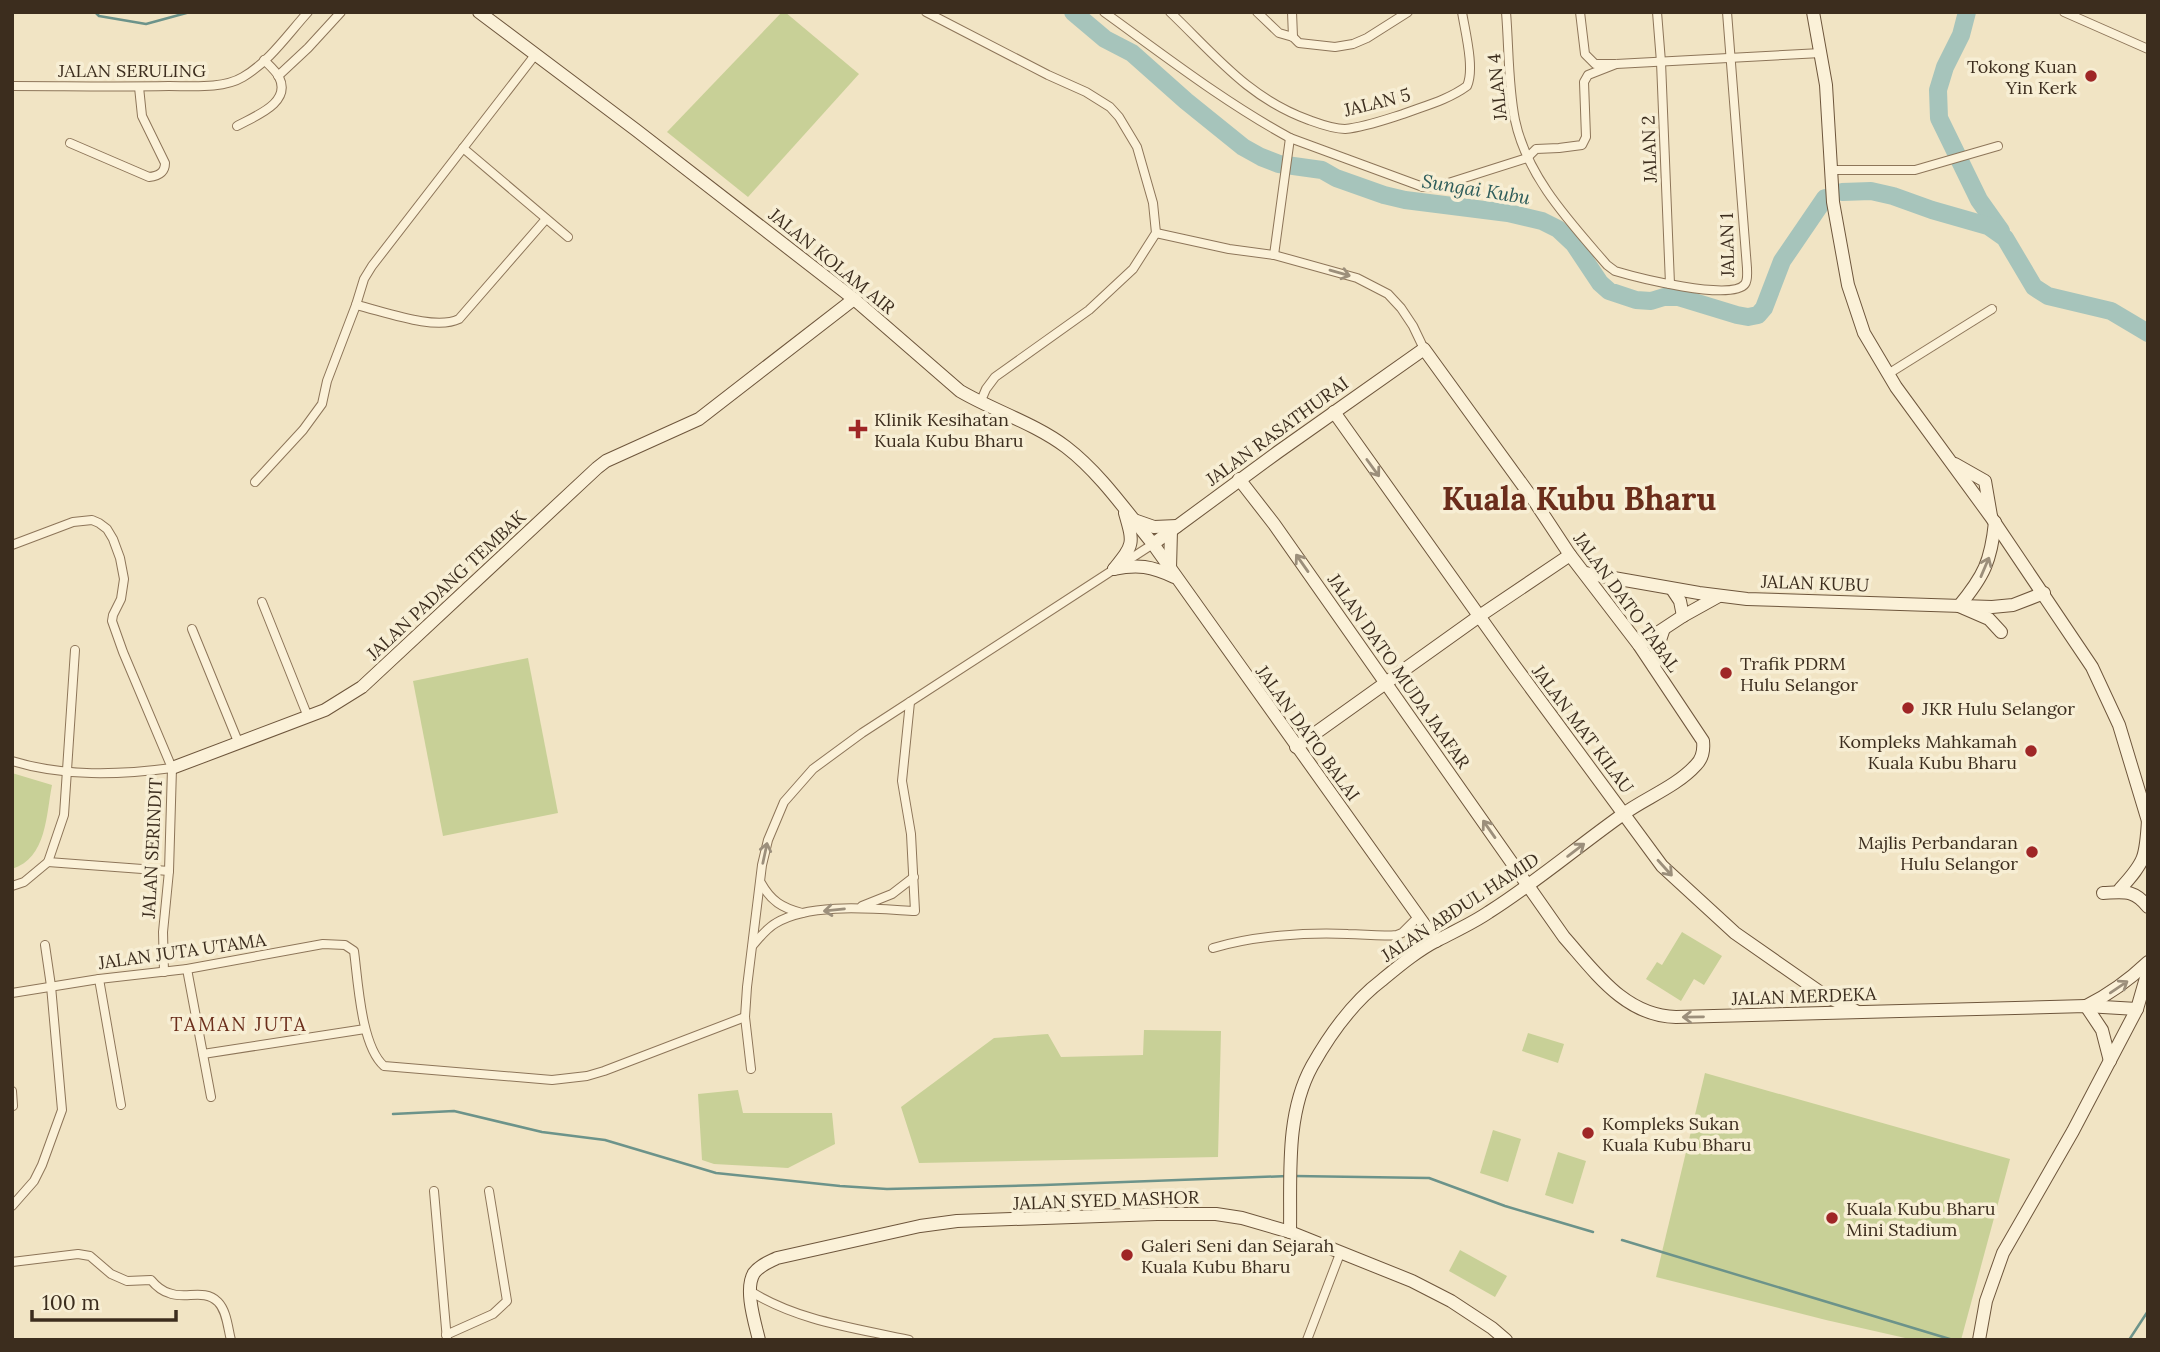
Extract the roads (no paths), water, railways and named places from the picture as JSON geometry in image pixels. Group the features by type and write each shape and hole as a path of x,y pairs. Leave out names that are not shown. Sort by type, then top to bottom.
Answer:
{"street":[{"name":"JALAN SERULING","path":"12,86 139,87 215,85 230,82 243,77 264,60 308,12"},
{"path":"278,76 341,12"},
{"name":"JALAN KOLAM AIR","path":"479,12 854,299 960,391 1064,446 1096,475 1153,544"},
{"path":"926,12 1086,92 1110,107 1138,147 1151,190 1156,233 1133,269 1089,310 995,377 980,403"},
{"path":"1104,12 1198,82 1290,138 1423,187 1442,185 1527,158 1536,149 1582,145 1586,137 1584,82 1588,75 1616,64"},
{"name":"JALAN 5","path":"1170,12 1229,72 1262,97 1297,116 1343,129 1383,121 1444,99 1467,86 1469,68 1462,12"},
{"path":"1257,12 1279,33 1308,46 1343,46 1367,38 1408,12"},
{"path":"1292,12 1293,37"},
{"name":"JALAN 4","path":"1506,12 1514,110 1527,158"},
{"path":"1580,12 1585,54 1595,64 1821,53"},
{"name":"JALAN 2","path":"1657,12 1670,284"},
{"name":"JALAN 1","path":"1527,158 1557,205 1607,265 1623,274 1670,284 1713,290 1741,288 1746,279 1727,12"},
{"path":"1813,12 1826,85 1833,201 1854,307 1864,333 1888,374 1949,460 1985,481 1993,519 1993,547 1984,573 1959,606 1989,618 2001,632"},
{"path":"2064,12 2148,49"},
{"path":"255,482 303,430 322,404 327,381 364,279 372,266 535,55"},
{"path":"237,126 272,106 282,92 278,76 264,60"},
{"path":"70,143 149,177 161,173 165,163 142,116 139,87"},
{"path":"1274,255 1290,138"},
{"path":"1830,170 1915,170 1998,146"},
{"path":"463,148 568,237"},
{"path":"356,304 429,323 452,323 459,319 545,219"},
{"path":"1156,233 1229,249 1274,255 1357,278 1388,294 1413,326 1424,349"},
{"name":"JALAN PADANG TEMBAK","path":"12,761 52,771 103,774 172,768 325,710 362,687 606,461 699,419 854,299"},
{"path":"1888,374 1992,309"},
{"name":"JALAN RASATHURAI","path":"1153,544 1239,479 1424,349"},
{"name":"JALAN DATO TABAL","path":"1424,349 1538,505 1570,555 1639,645 1703,741"},
{"name":"JALAN MAT KILAU","path":"1334,412 1478,617 1662,866 1735,933 1824,995 1859,1012"},
{"name":"JALAN DATO MUDA JAAFAR","path":"1239,479 1387,683 1528,886"},
{"path":"1114,569 1130,549 1132,541 1124,508"},
{"path":"1993,519 2098,678 2148,794"},
{"path":"12,545 74,522 92,520 107,529 120,558 124,579 124,589 112,621 172,768"},
{"path":"1114,569 1131,565 1150,566 1173,573 1174,528 1154,527 1133,520"},
{"path":"751,1069 746,1017 747,987 768,840 784,802 813,769 862,733 1153,544"},
{"name":"JALAN DATO BALAI","path":"1153,544 1436,941"},
{"path":"1296,747 1570,555"},
{"name":"JALAN KUBU","path":"1585,573 1720,596 1976,607 2013,605 2044,593"},
{"path":"1672,589 1680,601 1683,616"},
{"path":"1639,645 1720,596"},
{"path":"261,602 308,717"},
{"path":"192,629 239,744"},
{"path":"1654,667 1663,631"},
{"path":"12,886 24,882 48,862 64,815 75,650"},
{"path":"753,945 778,921 802,913 857,908 915,911 911,834 902,781 910,702"},
{"name":"JALAN ABDUL HAMID","path":"1290,1232 1291,1164 1296,1105 1312,1067 1334,1031 1379,981 1436,941 1465,927 1528,886 1624,814 1684,776 1697,765 1704,749 1703,741"},
{"path":"2120,889 2144,858 2148,820 2126,743"},
{"name":"JALAN SERINDIT","path":"164,972 163,932 169,871 172,768"},
{"path":"48,862 169,871"},
{"path":"857,908 892,894 914,877"},
{"path":"760,882 776,904 802,913"},
{"name":"JALAN MERDEKA","path":"1528,886 1564,937 1598,976 1614,992 1640,1009 1656,1015 1676,1017 1825,1014 2086,1006 2137,1010"},
{"path":"2103,893 2127,891 2142,899 2148,907"},
{"path":"1213,948 1247,940 1294,936 1397,936 1418,917"},
{"name":"JALAN JUTA UTAMA","path":"12,992 187,969 323,944 345,945 354,951 365,1029"},
{"path":"12,1206 34,1181 62,1110 45,946"},
{"path":"2110,1061 2102,1030 2086,1006 2105,997 2129,980 2148,962"},
{"path":"187,969 211,1097"},
{"path":"1979,1340 1986,1301 2003,1253 2137,1010 2148,971"},
{"path":"99,979 121,1105"},
{"path":"1824,995 1825,1014"},
{"path":"203,1054 365,1029 379,1061 384,1066 552,1080 604,1071 746,1017"},
{"path":"12,1091 13,1106"},
{"path":"434,1191 447,1338 493,1314 507,1301 489,1191"},
{"name":"JALAN SYED MASHOR","path":"750,1291 755,1272 778,1258 920,1226 957,1221 1216,1214 1242,1218 1290,1232 1412,1281 1451,1301 1506,1340"},
{"path":"1307,1340 1341,1251"},
{"path":"12,1262 78,1254 90,1256 111,1274 127,1281 151,1280 172,1295 203,1294 217,1301 231,1340"},
{"path":"750,1291 759,1340"},
{"path":"750,1291 799,1315 909,1340"}],"waterway":[{"name":"Sungai Kubu","path":"95,12 99,16 146,24 190,12"},
{"name":"Sungai Kubu","path":"1073,12 1105,39 1132,53 1243,147 1261,157 1279,164 1322,170 1336,178 1405,200 1508,213 1542,221 1558,229 1574,244 1600,283 1609,291 1636,300 1678,297 1737,315 1758,315 1764,308 1782,261 1825,198"},
{"path":"1967,12 1961,35 1945,67 1938,90 1939,118 1979,200 2001,231"},
{"name":"Sungai Kubu","path":"1842,192 1871,191 1893,196 1988,226 2005,238 2034,287 2048,296 2111,311 2148,333"},
{"path":"393,1114 454,1111 542,1132 605,1140 716,1173 840,1186 887,1189 1288,1176"},
{"path":"1294,1176 1429,1178 1505,1206 1593,1232"},
{"path":"1622,1240 1953,1340"},
{"path":"2129,1340 2148,1311"}],"place":[{"name":"Tokong Kuan Yin Kerk","path":"2091,76"},
{"name":"Klinik Kesihatan Kuala Kubu Bharu","path":"858,429"},
{"name":"Trafik PDRM Hulu Selangor","path":"1726,673"},
{"name":"JKR Hulu Selangor","path":"1908,708"},
{"name":"Kompleks Mahkamah Kuala Kubu Bharu","path":"2031,751"},
{"name":"Majlis Perbandaran Hulu Selangor","path":"2032,852"},
{"name":"Kompleks Sukan Kuala Kubu Bharu","path":"1588,1133"},
{"name":"Kuala Kubu Bharu Mini Stadium","path":"1832,1218"},
{"name":"Galeri Seni dan Sejarah Kuala Kubu Bharu","path":"1127,1255"}],"district":[{"name":"Kuala Kubu Bharu","path":"1579,498"},
{"name":"TAMAN JUTA","path":"239,1024"}]}
